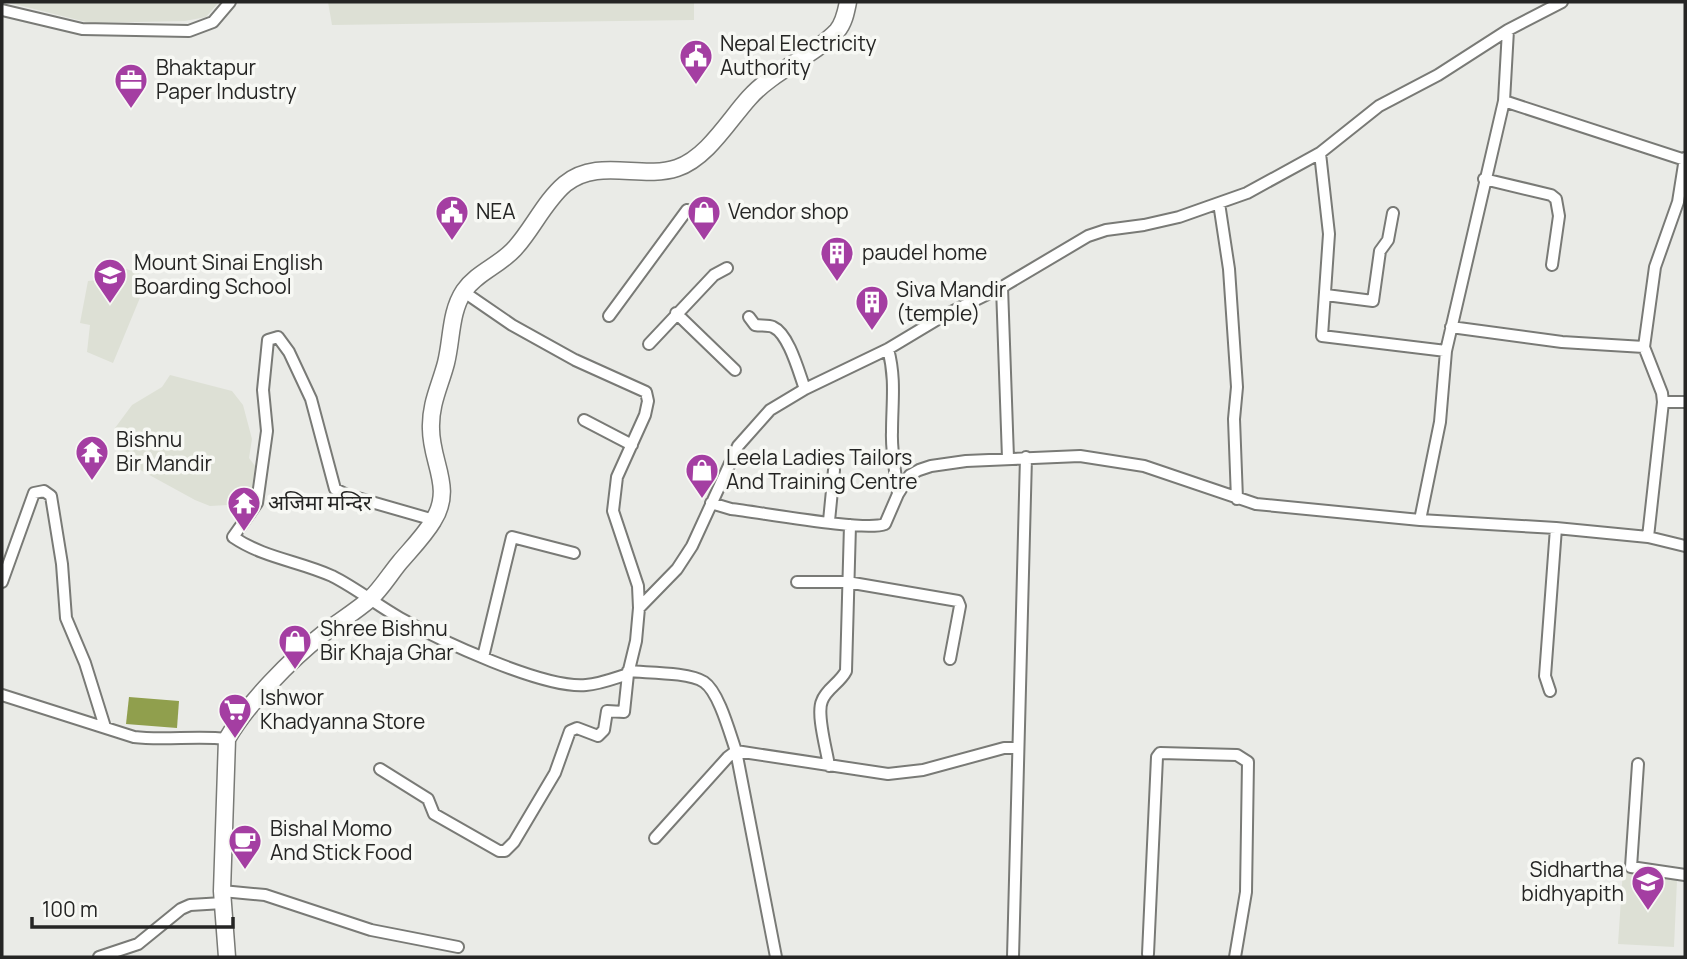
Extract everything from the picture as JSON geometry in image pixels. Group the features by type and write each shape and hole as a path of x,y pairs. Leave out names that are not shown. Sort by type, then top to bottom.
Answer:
{"main road":[{"path":"227,957 223,897 227,739 235,724 292,661 371,598 434,520 442,498 442,479 433,452 431,434 433,398 446,362 456,309 464,292 475,279 503,261 517,247 562,186 573,178 615,169 662,171 689,162 715,139 749,97 768,80 823,44 841,26 848,2"}],"street":[{"path":"2,10 82,29 189,30 213,22 230,2"},
{"path":"639,608 677,569 692,546 738,446 770,410 1002,287 1088,236 1106,230 1179,217 1247,193 1320,153 1379,106 1438,75 1508,30 1562,2"},
{"path":"1420,520 1440,422 1446,351 1504,101 1508,30"},
{"path":"1504,101 1685,159 1681,202 1655,267 1644,347 1658,381 1663,402 1648,537"},
{"path":"1320,153 1329,234 1322,336 1446,351"},
{"path":"1484,180 1551,195 1556,199 1559,216 1552,265"},
{"path":"1219,204 1228,269 1237,387 1234,419 1237,499"},
{"path":"609,316 687,210"},
{"path":"1326,295 1373,301 1380,251 1388,240 1393,213"},
{"path":"649,344 714,275 727,268"},
{"path":"1002,287 1008,458"},
{"path":"380,769 428,799 434,814 499,851 505,851 514,842 555,773 570,731 577,728 598,736 604,730 607,711 624,712 628,672 636,641 638,586 612,511 617,477 645,415 648,401 646,392 575,360 512,325 464,292"},
{"path":"676,313 735,370"},
{"path":"749,317 755,326 770,326 778,331 790,348 806,389"},
{"path":"1451,327 1562,342 1644,347"},
{"path":"434,520 347,495 335,489 311,399 289,352 278,337 268,340 263,390 267,431 257,503 233,537 260,553 306,565 371,598 400,618 518,671 554,681 585,685 628,672 686,677 704,682 713,693 736,751 776,957"},
{"path":"888,349 895,394 891,434 898,494"},
{"path":"1663,402 1685,402"},
{"path":"584,420 632,445"},
{"path":"711,503 730,509 879,526 885,524 898,494 911,475 931,466 1008,458 1080,456 1144,466 1256,504 1420,520 1556,528 1648,537 1685,546"},
{"path":"1013,957 1026,457"},
{"path":"828,522 834,470"},
{"path":"2,582 34,493 44,491 51,496 66,618 85,663 105,727"},
{"path":"829,766 820,710 829,690 840,683 846,671 850,524"},
{"path":"1550,691 1545,676 1556,528"},
{"path":"483,657 512,537 574,553"},
{"path":"797,582 847,583 958,601 960,606 950,659"},
{"path":"2,695 118,733 152,740 212,737 227,739"},
{"path":"655,838 736,751 888,774 923,770 1004,748 1018,748"},
{"path":"1148,954 1157,757 1160,753 1237,755 1248,762 1247,892 1235,957"},
{"path":"1638,764 1631,866 1685,875"},
{"path":"99,957 138,944 181,909 190,905 223,897 265,895 371,930 458,947"}],"shaded area":[{"path":"6,2 219,2 206,17 185,21 90,23"},
{"path":"328,2 694,2 694,20 332,25"},
{"name":"Mount Sinai English Boarding School","path":"103,262 139,273 135,284 144,288 113,363 87,352 90,325 80,323 88,281 97,280"},
{"path":"170,375 232,391 243,405 252,439 249,458 255,466 249,510 228,505 210,506 122,460 115,428 132,405 162,387"},
{"path":"129,697 179,701 177,728 126,724"},
{"name":"Sidhartha bidhyapith","path":"1623,869 1677,880 1674,947 1618,944"}],"place":[{"name":"Nepal Electricity Authority","path":"696,86"},
{"name":"Bhaktapur Paper Industry","path":"131,110"},
{"name":"NEA","path":"452,242"},
{"name":"Vendor shop","path":"704,242"},
{"name":"paudel home","path":"837,283"},
{"name":"Mount Sinai English Boarding School","path":"110,305"},
{"name":"Siva Mandir (temple)","path":"872,332"},
{"name":"Bishnu Bir Mandir","path":"92,482"},
{"name":"Leela Ladies Tailors And Training Centre","path":"702,500"},
{"name":"अजिमा मन्दिर","path":"244,533"},
{"name":"Shree Bishnu Bir Khaja Ghar","path":"295,671"},
{"name":"Ishwor Khadyanna Store","path":"235,740"},
{"name":"Bishal Momo And Stick Food","path":"245,871"},
{"name":"Sidhartha bidhyapith","path":"1648,912"}]}
